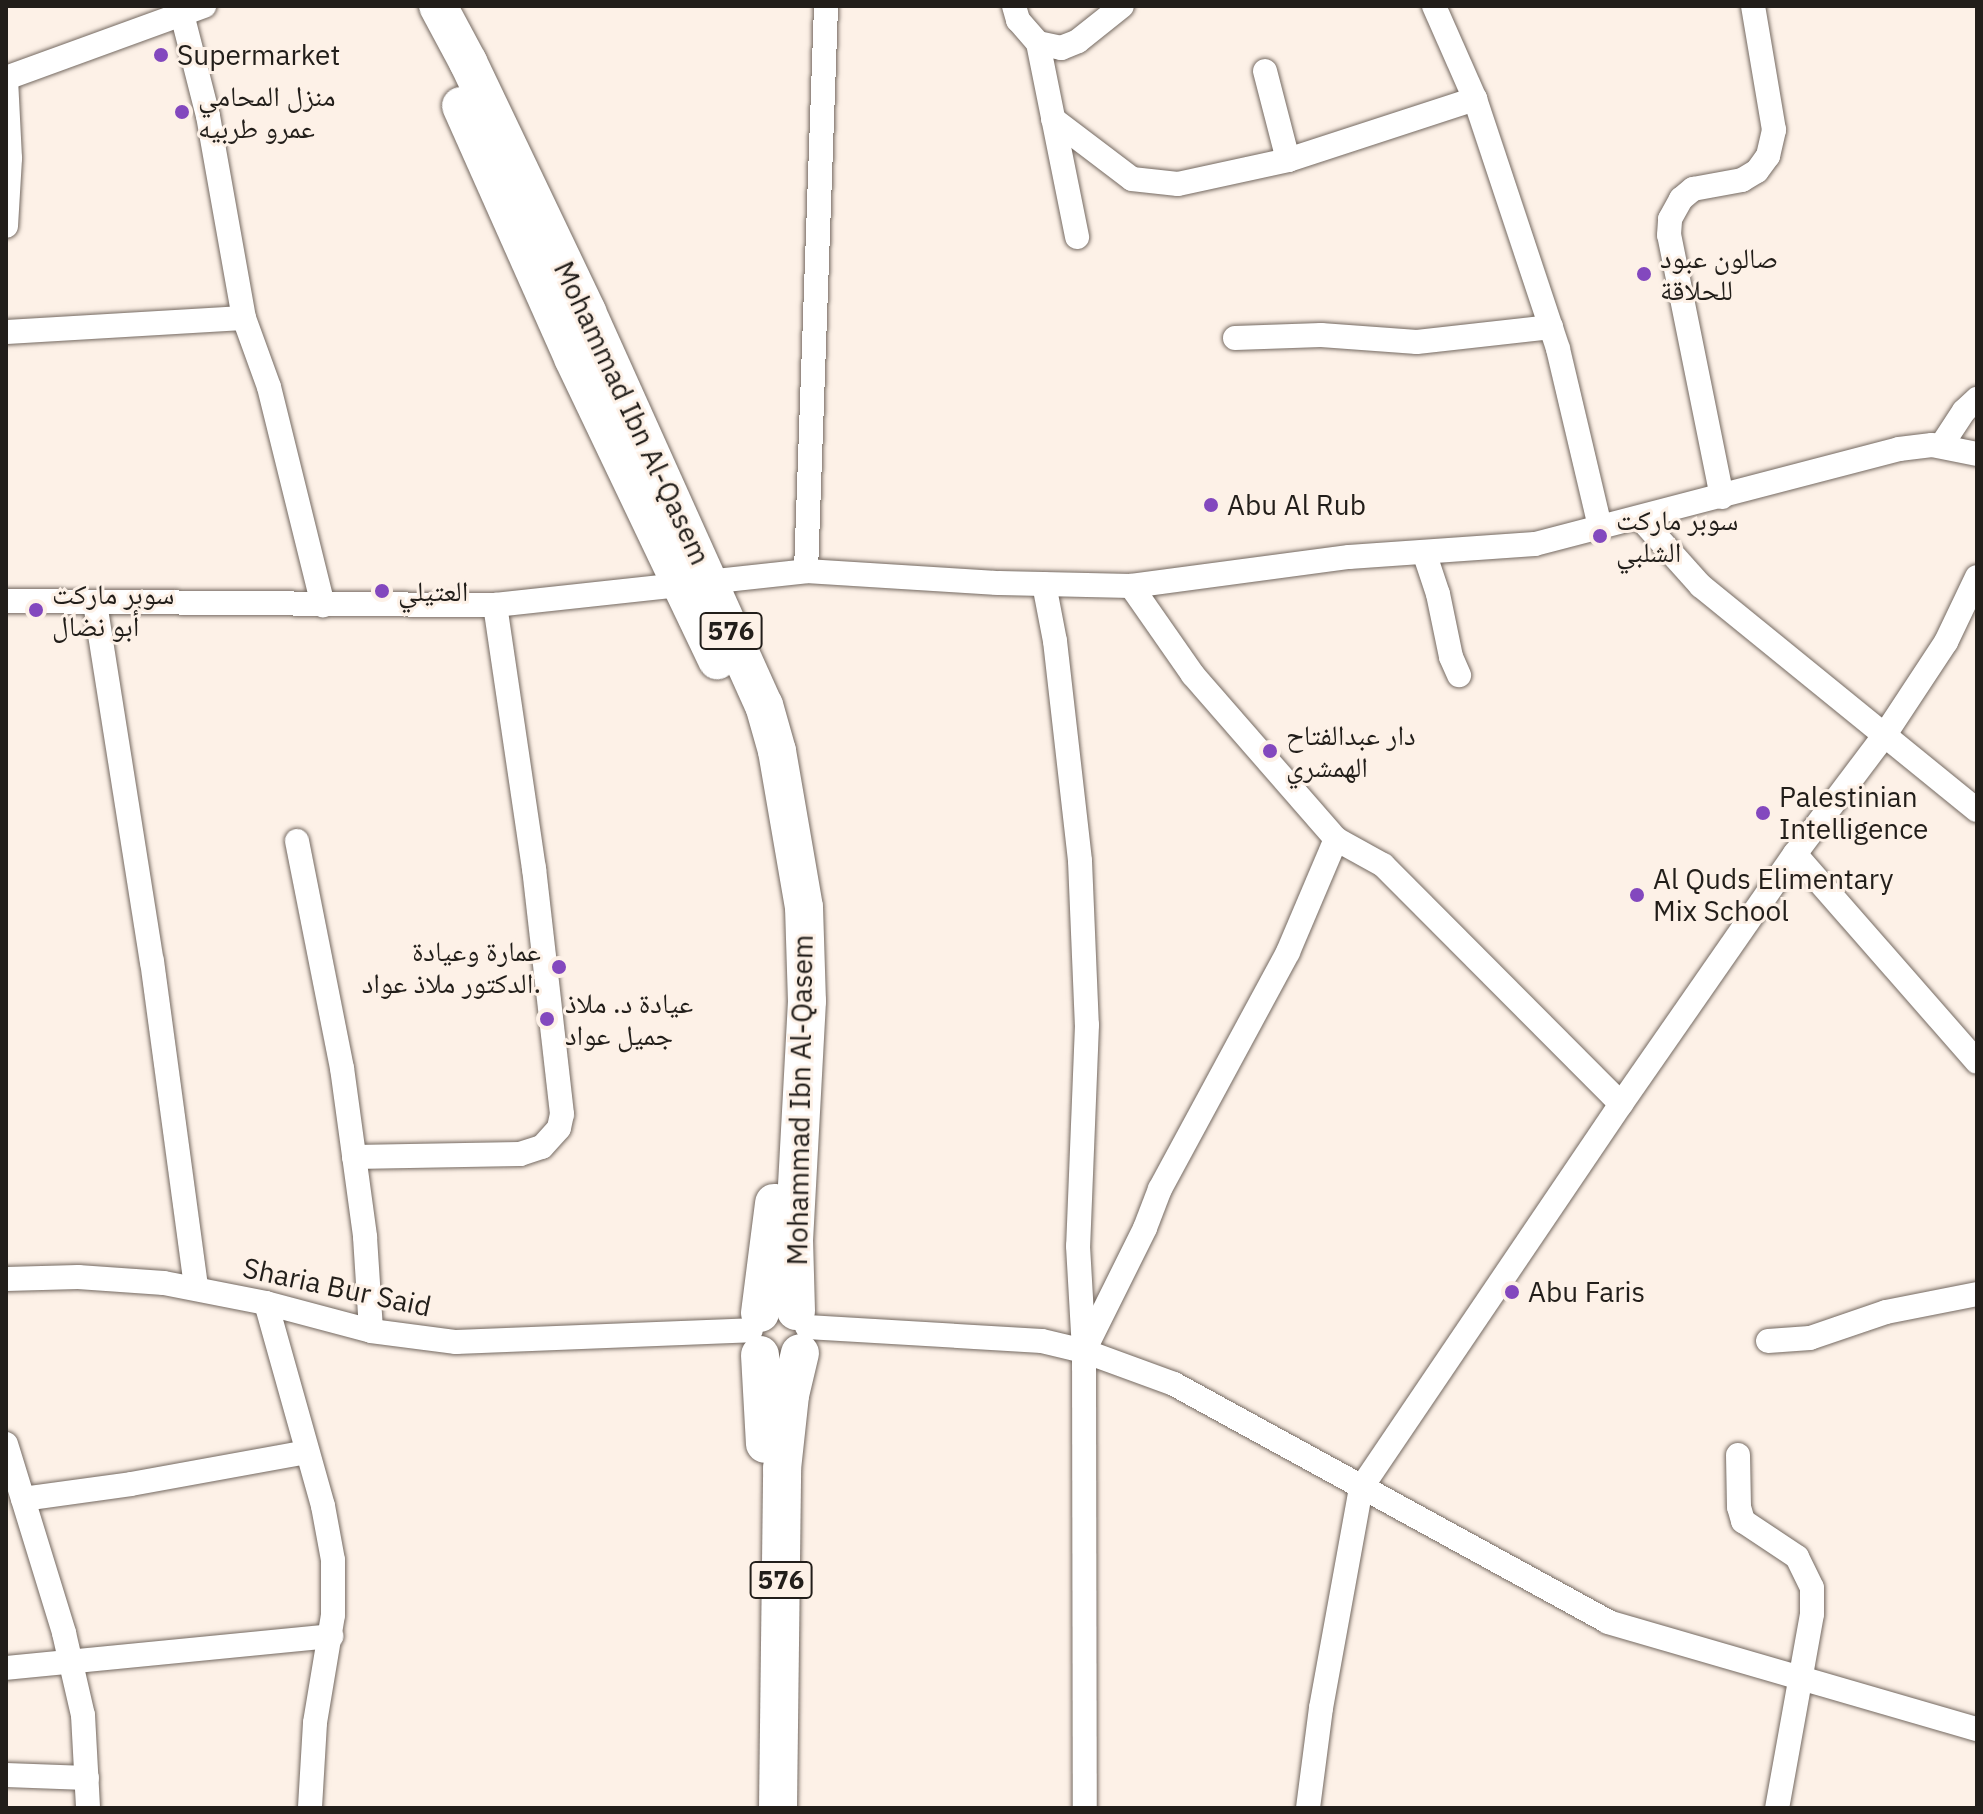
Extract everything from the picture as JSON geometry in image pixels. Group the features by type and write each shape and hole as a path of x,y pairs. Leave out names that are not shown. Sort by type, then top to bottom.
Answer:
{"main road":[{"name":"Mohammad Ibn Al-Qasem","path":"423,6 447,74 573,358 695,583"},
{"name":"Mohammad Ibn Al-Qasem","path":"438,6 574,284 695,583 751,739 764,786 781,893 778,1124 773,1220 779,1332 790,1395 782,1469 778,1808"},
{"path":"756,1808 766,1438 779,1332"}],"street":[{"path":"806,571 826,6"},
{"path":"1014,6 1018,20 1038,43 1048,47 1071,45 1122,6"},
{"path":"1434,6 1475,99 1551,327 1600,527"},
{"path":"1722,497 1669,235 1670,219 1681,199 1693,189 1733,183 1750,176 1763,164 1772,148 1774,130 1753,6"},
{"path":"6,226 10,158 6,78 193,10 208,116 244,318 269,387 323,605"},
{"path":"1038,43 1077,237"},
{"path":"1265,71 1288,160"},
{"path":"1053,119 1132,179 1178,184 1288,160 1475,99"},
{"path":"6,332 244,318"},
{"path":"1235,338 1321,335 1417,342 1551,327"},
{"path":"1941,446 1964,411 1977,399"},
{"path":"6,601 495,605 806,571 1131,586 1349,557 1535,544 1899,449 1941,446 1977,454"},
{"path":"1640,518 1701,586 1977,810"},
{"path":"1424,552 1438,594 1451,657 1459,675"},
{"path":"1308,1808 1321,1708 1361,1488 1621,1104 1795,854 1884,736 1946,642 1977,577"},
{"path":"1044,584 1057,656 1080,861 1087,1025 1078,1246 1084,1351 1085,1808"},
{"path":"1131,586 1193,675 1336,839 1383,865 1621,1104"},
{"path":"95,603 152,961 196,1288"},
{"path":"354,1157 520,1154 542,1147 559,1128 562,1114 534,869 495,605"},
{"path":"1084,1351 1145,1228 1160,1189 1288,952 1336,839"},
{"path":"297,841 342,1068 365,1237 371,1331"},
{"path":"1795,854 1977,1062"},
{"name":"Sharia Bur Said","path":"6,1279 107,1278 196,1288 371,1331 456,1342 779,1332 1042,1341 1084,1351 1174,1384 1608,1622 1798,1680 1977,1729"},
{"path":"1768,1341 1810,1338 1886,1312 1977,1294"},
{"path":"266,1303 323,1506 333,1560 331,1636 315,1723 310,1808"},
{"path":"6,1444 70,1660 83,1715 88,1808"},
{"path":"23,1499 131,1484 307,1452"},
{"path":"1738,1455 1739,1507 1743,1521 1797,1557 1812,1588 1812,1614 1777,1808"},
{"path":"6,1668 331,1636"},
{"path":"6,1775 87,1778"}],"place":[{"name":"Supermarket","path":"161,55"},
{"name":"منزل المحامي عمرو طربيه","path":"182,112"},
{"name":"صالون عبود للحلاقة","path":"1644,274"},
{"name":"Abu Al Rub","path":"1211,505"},
{"name":"سوبر ماركت الشلبي","path":"1600,536"},
{"name":"العتيلي","path":"382,591"},
{"name":"سوبر ماركت أبو نضال","path":"36,610"},
{"name":"دار عبدالفتاح الهمشري","path":"1270,751"},
{"name":"Palestinian Intelligence","path":"1763,813"},
{"name":"Al Quds Elimentary Mix School","path":"1637,895"},
{"name":"عمارة وعيادة الدكتور ملاذ عواد.","path":"559,967"},
{"name":"عيادة د. ملاذ جميل عواد","path":"547,1019"},
{"name":"Abu Faris","path":"1512,1292"}]}
